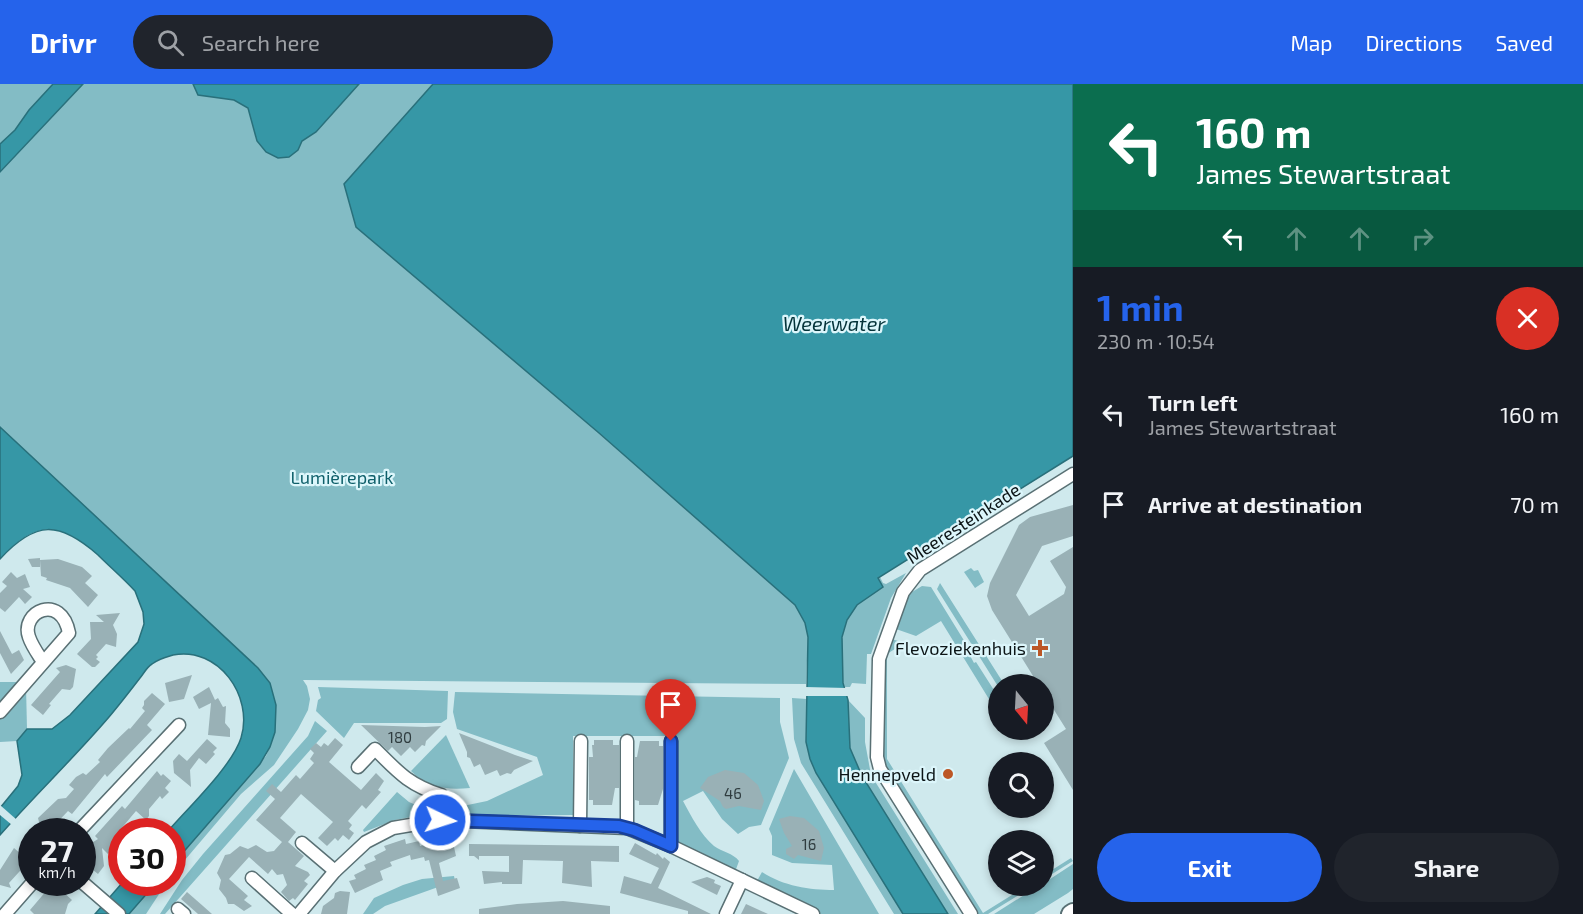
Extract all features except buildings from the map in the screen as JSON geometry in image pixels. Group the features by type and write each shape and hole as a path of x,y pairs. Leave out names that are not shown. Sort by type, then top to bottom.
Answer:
{"street":[{"name":"Meeresteinkade","path":"971,914 878,764 879,659 903,592 920,570 1073,474"},
{"path":"0,712 43,662"},
{"path":"91,818 180,726"},
{"path":"580,741 580,826"},
{"path":"627,741 627,828"},
{"path":"671,741 671,846"},
{"path":"358,767 375,749 402,776 416,786 441,795 440,820"},
{"path":"299,914 335,872 366,842 393,828 440,820 627,828 671,846 813,914"},
{"path":"302,843 335,872"},
{"path":"252,878 292,914"},
{"path":"726,914 742,880"},
{"path":"96,894 119,914"},
{"path":"5,914 21,896"}],"green space":[{"path":"0,84 53,84 29,110 15,130 0,144"},
{"name":"Lumièrepark","path":"83,84 193,84 198,95 234,100 248,108 257,141 298,150 302,141 316,132 359,84 433,84 344,184 356,227 599,433 795,605 805,623 808,637 806,684 303,680 310,699 308,710 298,729 274,765 241,794 186,859 186,849 266,756 276,723 0,428 0,172"},
{"path":"971,568 974,571 978,570 984,582 975,588 964,572"},
{"path":"906,573 891,598 871,654 867,654 866,684 852,683 850,687 844,687 841,645 850,614 862,600 883,587 878,578 880,577 886,584"},
{"path":"940,583 998,674 990,674 937,589"},
{"path":"922,586 931,587 968,647 966,648 974,663 976,662 988,681 988,697 941,621 916,636 896,629 907,595"},
{"path":"892,639 904,643 887,654 887,759 983,913 1010,896 1017,896 988,914 976,914 888,776 881,756 883,662"},
{"path":"0,682 19,682 0,704"},
{"path":"26,686 27,729 17,741 0,742 0,716"},
{"path":"318,687 448,691 447,719 441,723 354,723 344,738 316,711 318,700 321,698"},
{"path":"455,692 780,698 780,722 789,758 761,825 749,827 738,834 722,819 703,791 683,801 709,842 739,861 735,872 677,844 676,736 573,736 573,815 455,816 452,799 457,799 458,807 487,801 543,775 537,757 457,729 453,712"},
{"path":"792,698 807,699 806,742 816,773 903,914 894,914 801,763 794,739"},
{"path":"848,700 865,718 865,742 871,775 958,914 948,914 862,776 850,748"},
{"path":"315,721 327,731 186,890 186,875 308,736"},
{"path":"446,735 470,788 438,787 417,777 411,771"},
{"path":"794,769 879,914 819,914 757,881 762,872 779,881 797,886 834,890 832,865 792,863 772,855 772,836 769,829"},
{"path":"397,792 409,802 423,808 421,815 395,820 364,832 363,830"},
{"path":"1071,858 1073,861 1054,873 1054,869"},
{"path":"1073,864 1073,889 1034,914 994,914 1023,896 1054,896 1054,876"},
{"path":"454,876 455,881 385,906 373,914 363,914 374,898 403,885 422,879"},
{"path":"145,896 158,896 146,914 129,914"},
{"path":"172,896 181,896 165,914 160,914"}],"water":[{"path":"53,84 83,84 0,172 0,144 15,130 29,110"},
{"path":"193,84 359,84 316,132 302,141 298,150 289,157 278,158 266,152 257,141 248,108 234,100 198,95"},
{"name":"Weerwater","path":"433,84 1073,84 1073,456 878,578 883,587 857,605 847,620 842,637 843,683 848,700 850,748 862,776 948,914 903,914 816,773 806,742 808,637 805,623 795,605 599,433 356,227 344,184"},
{"path":"0,427 258,668 270,683 276,705 275,732 270,747 260,764 186,849 186,818 180,818 229,761 241,738 244,722 237,691 229,677 218,666 204,658 189,654 173,655 149,667 96,732 0,835 0,808 18,786 22,775 17,741 27,729 52,729 70,715 138,642 144,624 143,612 135,591 98,555 71,536 59,531 37,532 25,537 0,559"},
{"path":"111,896 145,896 129,914 95,914"}],"pier":[{"path":"805,687 847,688 850,696 805,696"},
{"path":"0,805 17,820 12,825 0,815"}],"place":[{"name":"Flevoziekenhuis","path":"1040,648"},
{"name":"Hennepveld","path":"948,774"}],"route":[{"path":"440,820 475,823 619,826 671,846 671,741"}]}
